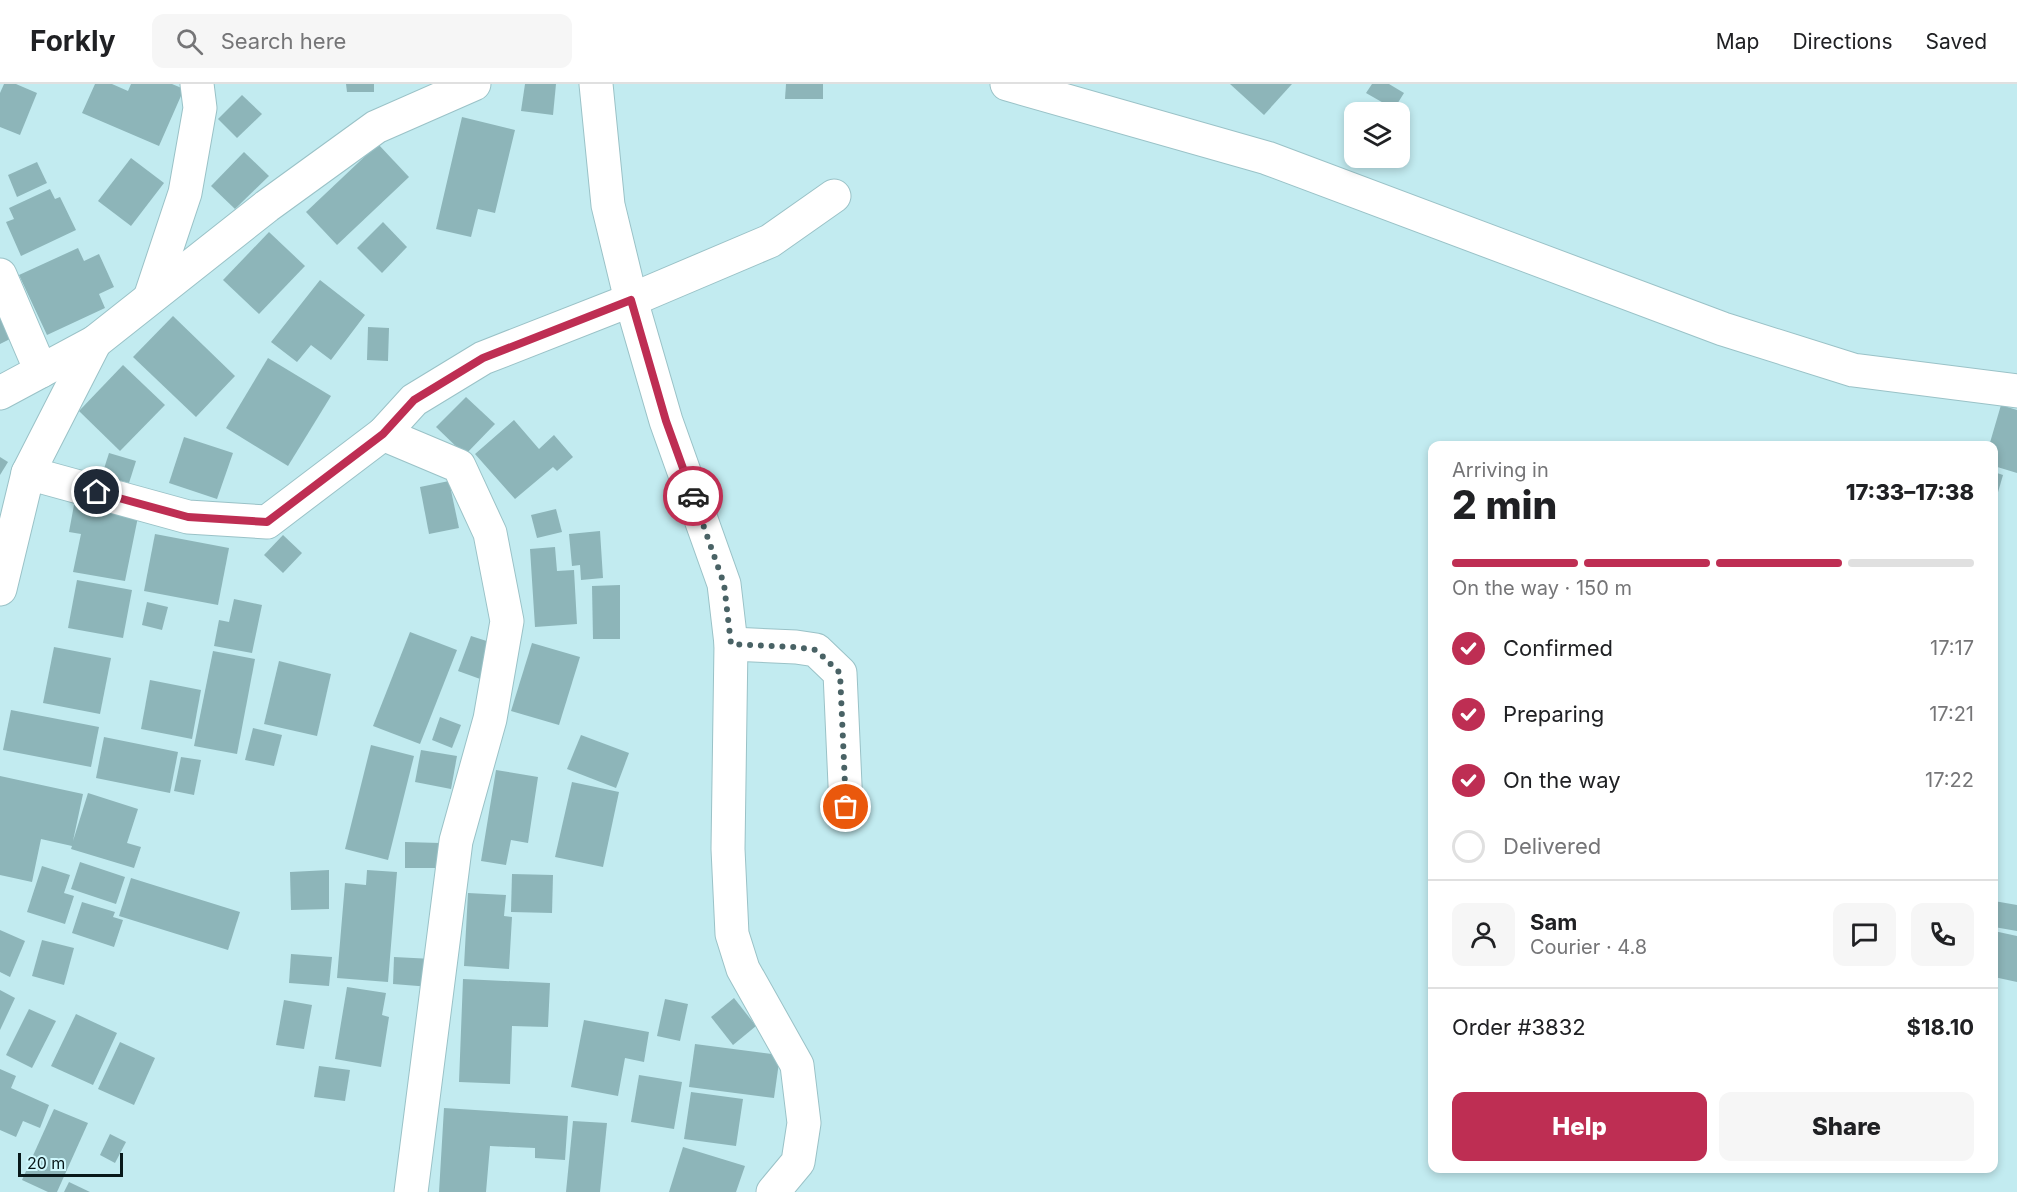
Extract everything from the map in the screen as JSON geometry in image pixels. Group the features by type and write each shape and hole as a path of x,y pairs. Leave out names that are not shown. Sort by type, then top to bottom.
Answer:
{"street":[{"path":"150,298 184,193 200,108 197,84"},
{"path":"0,393 95,342 267,206 376,127 474,84"},
{"path":"596,84 608,205 631,300 666,421 724,584 731,644 728,849 732,934 743,969 797,1065 804,1123 798,1162 773,1192"},
{"path":"1007,84 1267,158 1723,330 1853,370 2017,391"},
{"path":"28,473 188,517 267,522 383,434 414,400 483,358 631,300 770,241 834,196"},
{"path":"0,275 41,371"},
{"path":"0,589 28,473 95,342"},
{"path":"383,434 459,466 490,532 507,621 490,719 456,841 411,1192"},
{"path":"731,644 816,650 840,673 846,807"}],"building":[{"path":"4,84 16,84 37,93 20,135 0,127 0,93"},
{"path":"95,84 112,84 128,91 131,84 172,84 184,89 159,146 82,113"},
{"path":"346,84 374,84 374,92 347,92"},
{"path":"525,84 556,84 553,115 521,111"},
{"path":"786,84 823,84 823,99 785,99"},
{"path":"1230,84 1292,84 1264,115"},
{"path":"1372,84 1389,84 1404,93 1398,102 1382,102 1366,93"},
{"path":"242,95 262,114 237,138 218,119"},
{"path":"462,117 515,130 495,213 478,209 471,237 436,229"},
{"path":"378,144 409,177 337,245 306,212"},
{"path":"244,152 269,176 235,209 211,186"},
{"path":"131,158 164,183 131,226 98,201"},
{"path":"37,162 47,183 17,197 8,175"},
{"path":"50,189 55,199 60,197 76,230 21,256 6,222 14,219 9,208"},
{"path":"383,222 407,247 382,273 357,248"},
{"path":"269,232 305,266 259,314 223,280"},
{"path":"78,248 84,261 99,254 114,287 99,294 105,308 47,335 19,275"},
{"path":"320,280 365,315 331,360 311,345 297,362 271,342"},
{"path":"173,316 235,376 196,417 133,357"},
{"path":"0,317 10,339 0,344"},
{"path":"368,327 389,328 388,361 367,360"},
{"path":"268,358 331,396 288,466 226,428"},
{"path":"123,365 165,405 120,451 79,411"},
{"path":"466,397 495,424 465,455 436,427"},
{"path":"2001,405 2017,410 2017,473 1998,467 1998,441 1990,441"},
{"path":"514,420 539,449 554,435 573,457 557,471 553,467 515,499 475,454"},
{"path":"184,437 233,453 217,499 169,483"},
{"path":"109,453 136,461 129,483 102,475"},
{"path":"0,457 8,462 0,475"},
{"path":"1998,473 2003,475 1998,492"},
{"path":"449,481 459,528 429,534 420,487"},
{"path":"74,505 138,517 125,581 73,572 81,534 69,532"},
{"path":"556,509 562,532 537,538 531,515"},
{"path":"600,531 603,578 581,580 580,565 572,566 569,534"},
{"path":"155,534 229,548 218,605 144,591"},
{"path":"283,535 302,553 283,573 264,555"},
{"path":"555,547 557,571 574,570 577,624 535,627 530,549"},
{"path":"77,580 132,590 123,638 68,628"},
{"path":"620,585 620,639 593,639 592,586"},
{"path":"234,599 262,605 252,653 214,646 219,620 229,622"},
{"path":"147,602 168,607 162,630 142,625"},
{"path":"410,632 457,650 420,744 373,726"},
{"path":"471,636 496,644 483,680 458,671"},
{"path":"532,643 580,657 559,725 511,711"},
{"path":"54,647 111,658 100,714 43,703"},
{"path":"213,651 255,659 237,754 194,746"},
{"path":"279,661 331,674 317,736 264,724"},
{"path":"150,680 201,690 192,739 141,729"},
{"path":"11,710 99,727 91,767 3,750"},
{"path":"440,717 461,725 452,748 432,740"},
{"path":"253,728 282,735 274,766 245,760"},
{"path":"581,735 629,753 616,788 567,769"},
{"path":"104,737 178,752 170,793 96,778"},
{"path":"371,745 414,756 388,860 345,849"},
{"path":"421,750 457,756 451,789 415,782"},
{"path":"181,757 201,760 194,795 174,791"},
{"path":"496,770 538,777 528,843 511,840 506,865 481,861"},
{"path":"0,776 83,794 73,841 88,793 138,809 127,843 141,847 134,868 71,849 72,846 41,839 32,882 0,875"},
{"path":"572,782 619,792 603,867 555,857"},
{"path":"405,842 440,843 439,868 405,868"},
{"path":"80,862 125,877 116,904 71,889"},
{"path":"42,866 70,875 64,893 74,896 65,924 27,912"},
{"path":"329,870 329,909 291,910 290,872"},
{"path":"367,870 397,872 388,982 337,978 345,883 366,885"},
{"path":"512,874 553,875 552,913 511,912"},
{"path":"131,878 240,912 228,950 119,916"},
{"path":"468,893 506,895 504,916 512,917 509,969 464,966"},
{"path":"82,902 115,912 113,917 123,920 114,947 72,933"},
{"path":"1998,902 2017,905 2017,931 1998,928"},
{"path":"0,930 25,941 10,977 0,972"},
{"path":"1998,932 2017,936 2017,982 1998,978"},
{"path":"42,940 74,948 64,985 32,976"},
{"path":"291,954 332,957 329,986 289,983"},
{"path":"394,957 433,959 431,987 393,984"},
{"path":"463,979 550,983 548,1027 512,1026 510,1084 459,1082"},
{"path":"347,987 386,993 382,1015 389,1017 381,1067 335,1059"},
{"path":"0,990 15,998 0,1030"},
{"path":"734,998 756,1026 733,1045 711,1017"},
{"path":"665,999 688,1004 680,1041 657,1036"},
{"path":"284,1000 312,1005 304,1049 276,1045"},
{"path":"29,1009 56,1021 32,1068 6,1055"},
{"path":"76,1014 117,1033 93,1085 51,1066"},
{"path":"584,1020 649,1032 644,1062 625,1058 618,1096 571,1087"},
{"path":"120,1042 155,1058 134,1105 98,1089"},
{"path":"695,1044 780,1055 774,1098 689,1087"},
{"path":"319,1066 350,1070 345,1101 314,1097"},
{"path":"0,1069 16,1076 11,1088 49,1105 40,1128 23,1121 16,1137 0,1130"},
{"path":"639,1075 682,1082 674,1129 631,1122"},
{"path":"691,1092 743,1099 736,1146 684,1139"},
{"path":"444,1108 568,1116 565,1160 535,1158 535,1148 490,1146 486,1192 439,1192"},
{"path":"54,1109 88,1123 57,1192 48,1192 22,1180"},
{"path":"573,1121 607,1123 600,1192 566,1192"},
{"path":"110,1134 126,1142 115,1163 100,1155"},
{"path":"683,1147 745,1166 736,1192 669,1192"},
{"path":"69,1182 90,1192 64,1192"}],"way so far":[{"path":"693,496 724,584 731,644 816,650 840,673 846,807"}],"route":[{"path":"97,492 188,517 267,522 383,434 414,400 483,358 631,300 666,421 693,496"}]}
